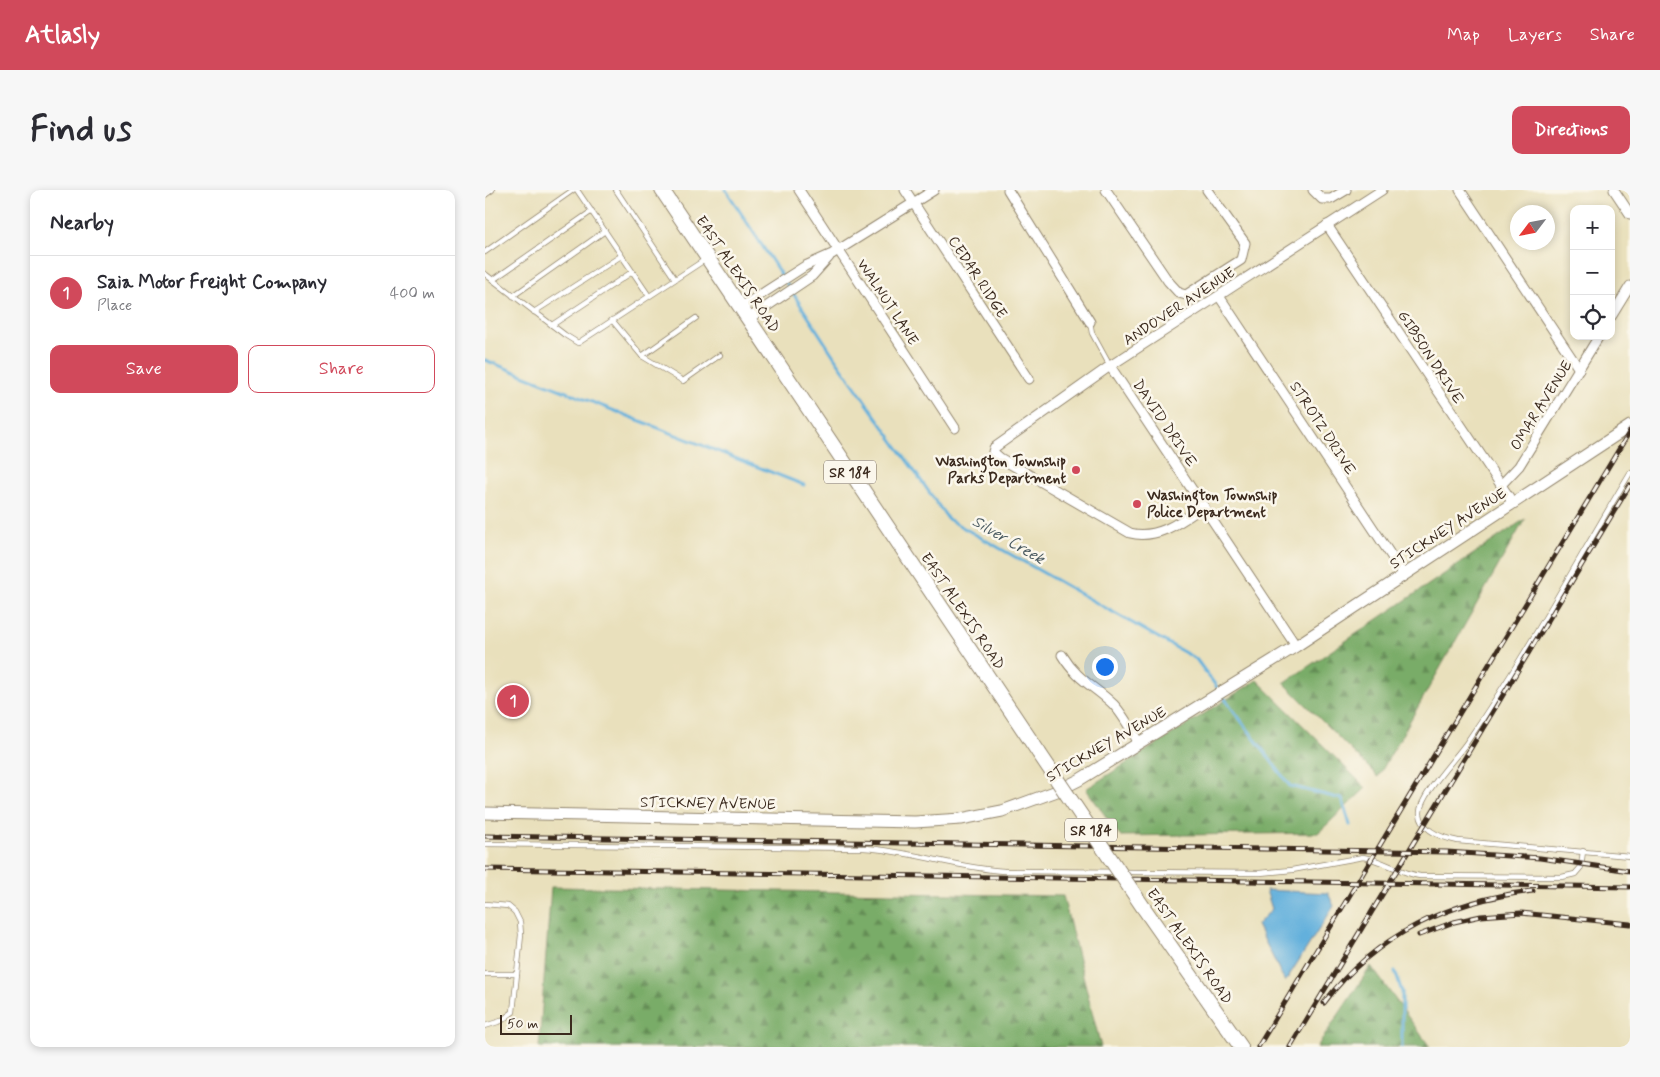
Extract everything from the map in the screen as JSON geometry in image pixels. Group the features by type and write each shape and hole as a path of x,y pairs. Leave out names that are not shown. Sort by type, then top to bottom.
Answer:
{"main road":[{"name":"EAST ALEXIS ROAD","path":"662,190 1143,907 1241,1047"}],"street":[{"name":"WALNUT LANE","path":"799,190 835,252 955,428"},
{"name":"CEDAR RIDGE","path":"905,190 1029,379"},
{"path":"744,313 805,266 835,252 934,190"},
{"path":"1008,190 1090,322"},
{"path":"1106,190 1162,272 1179,293 1186,295 1241,260 1245,243 1207,190"},
{"path":"1313,190 1323,199 1331,199 1346,190"},
{"name":"ANDOVER AVENUE","path":"1204,506 1166,530 1148,534 1130,533 1000,458 993,452 994,448 1110,366 1382,190"},
{"path":"1461,190 1579,369"},
{"path":"1614,190 1630,214"},
{"name":"GIBSON DRIVE","path":"1327,225 1513,503"},
{"path":"744,313 812,276 835,252"},
{"path":"1615,310 1630,286"},
{"name":"STROTZ DRIVE","path":"1219,296 1404,575"},
{"name":"OMAR AVENUE","path":"1501,485 1519,466 1597,340"},
{"name":"DAVID DRIVE","path":"1110,366 1296,646"},
{"name":"STICKNEY AVENUE","path":"485,813 937,822 1002,811 1061,789 1207,702 1296,646 1630,426"},
{"path":"1062,655 1078,676 1113,704 1139,743"}],"lane":[{"path":"485,195 492,190"},
{"path":"485,252 573,190"},
{"path":"577,190 649,296"},
{"path":"616,190 675,279"},
{"path":"493,280 591,212"},
{"path":"513,296 605,232"},
{"path":"534,312 621,256"},
{"path":"485,274 534,312 578,342 707,258"},
{"path":"552,325 632,272"},
{"path":"642,356 696,318"},
{"path":"612,320 642,356 683,381 720,355"},
{"path":"1090,322 1092,333 1110,366"},
{"path":"1630,473 1483,718 1434,784 1421,809 1424,825 1434,833 1448,838 1470,842 1630,856"},
{"path":"485,844 864,848 920,856 982,869 1004,871 1259,873 1292,870 1363,857 1373,858 1407,874 1420,876 1545,877 1575,874 1581,868 1583,851"},
{"path":"485,904 508,906 515,912 520,922 513,1012 501,1021 485,1026"},
{"path":"485,974 517,974"}],"green space":[{"path":"1525,519 1378,777 1284,683"},
{"path":"1257,680 1366,788 1318,833 1120,836 1086,789"},
{"path":"551,887 1063,896 1101,1047 539,1047"},
{"path":"1371,966 1430,1047 1317,1047"}],"water":[{"path":"1266,890 1328,893 1334,906 1285,982 1257,925 1272,909"}],"waterway":[{"name":"Silver Creek","path":"726,190 835,358 948,519 1196,659 1219,690"},
{"path":"485,360 804,485"},
{"name":"Silver Creek","path":"1222,695 1290,786 1342,799 1350,825"},
{"name":"Silver Creek","path":"1395,971 1402,992 1402,1047"}],"railway":[{"path":"1258,1047 1630,431"},
{"path":"1290,1047 1630,485"},
{"path":"485,836 1447,852 1540,858 1630,871"},
{"path":"485,869 1630,887"},
{"path":"1324,1003 1344,979 1367,958 1391,940 1416,925 1444,912 1473,903 1533,891"},
{"path":"1419,935 1454,922 1481,916 1521,913 1630,924"}],"place":[{"name":"Washington Township Parks Department","path":"1076,470"},
{"name":"Washington Township Police Department","path":"1137,504"},
{"name":"Saia Motor Freight Company","path":"513,701"}]}
